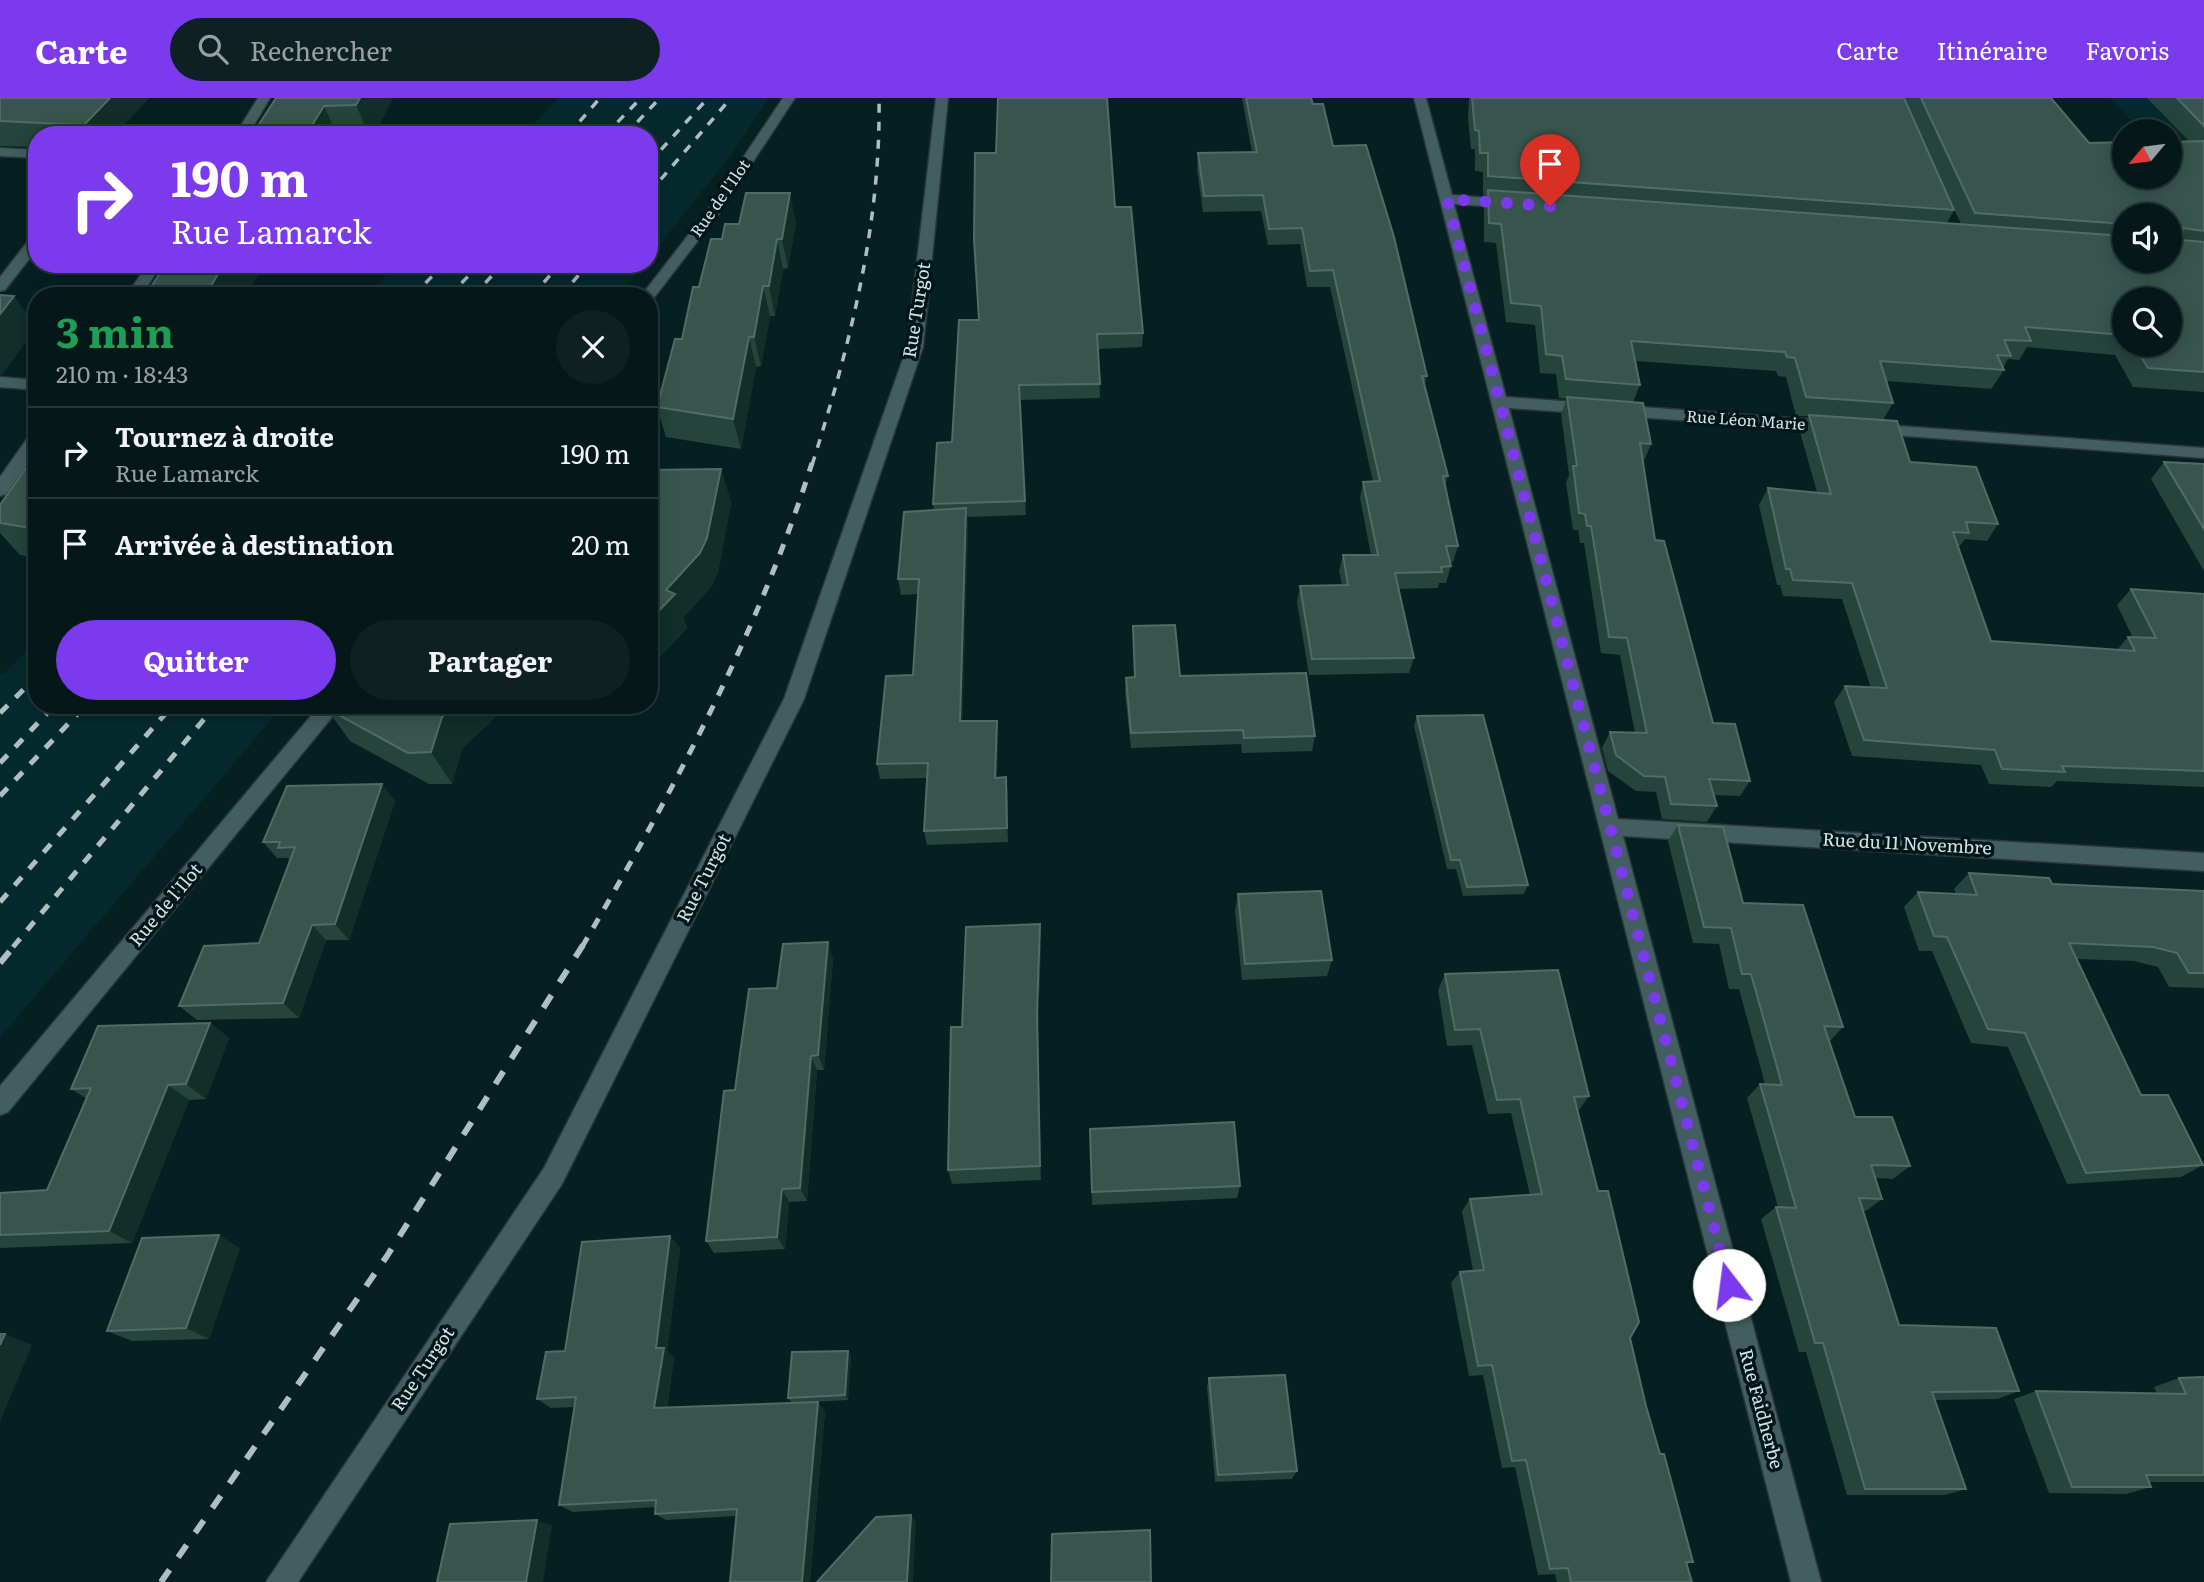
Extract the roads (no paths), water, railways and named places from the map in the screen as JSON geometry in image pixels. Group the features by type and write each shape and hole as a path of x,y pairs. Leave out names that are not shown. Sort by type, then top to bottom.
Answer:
{"street":[{"path":"247,126 264,98"},
{"name":"Rue de l'Ilot","path":"655,287 715,209 737,171 769,131 789,98"},
{"name":"Rue Turgot","path":"281,1582 553,1176 794,699 915,347 942,98"},
{"name":"Rue Faidherbe","path":"1420,98 1806,1582"},
{"path":"0,152 28,154"},
{"path":"1447,199 1524,204"},
{"path":"0,287 28,251"},
{"path":"0,382 28,384"},
{"name":"Rue Léon Marie","path":"1498,402 2204,453"},
{"path":"0,490 28,450"},
{"name":"Rue de l'Ilot","path":"0,1104 325,714"},
{"name":"Rue du 11 Novembre","path":"1609,827 2204,862"}],"railway":[{"path":"576,126 600,98"},
{"path":"614,126 641,98"},
{"path":"634,126 660,98"},
{"path":"658,153 708,98"},
{"path":"658,183 731,98"},
{"path":"812,465 839,375 869,238 875,192 879,98"},
{"path":"422,287 435,273"},
{"path":"458,287 471,273"},
{"path":"481,287 495,273"},
{"path":"540,287 552,273"},
{"path":"569,287 580,273"},
{"path":"582,947 680,771 739,651 766,589 812,463"},
{"path":"0,713 28,685"},
{"path":"0,763 46,714"},
{"path":"0,796 77,714"},
{"path":"0,902 165,714"},
{"path":"13,947 208,714"},
{"path":"0,963 15,945"},
{"path":"161,1582 387,1256 583,945"}]}
